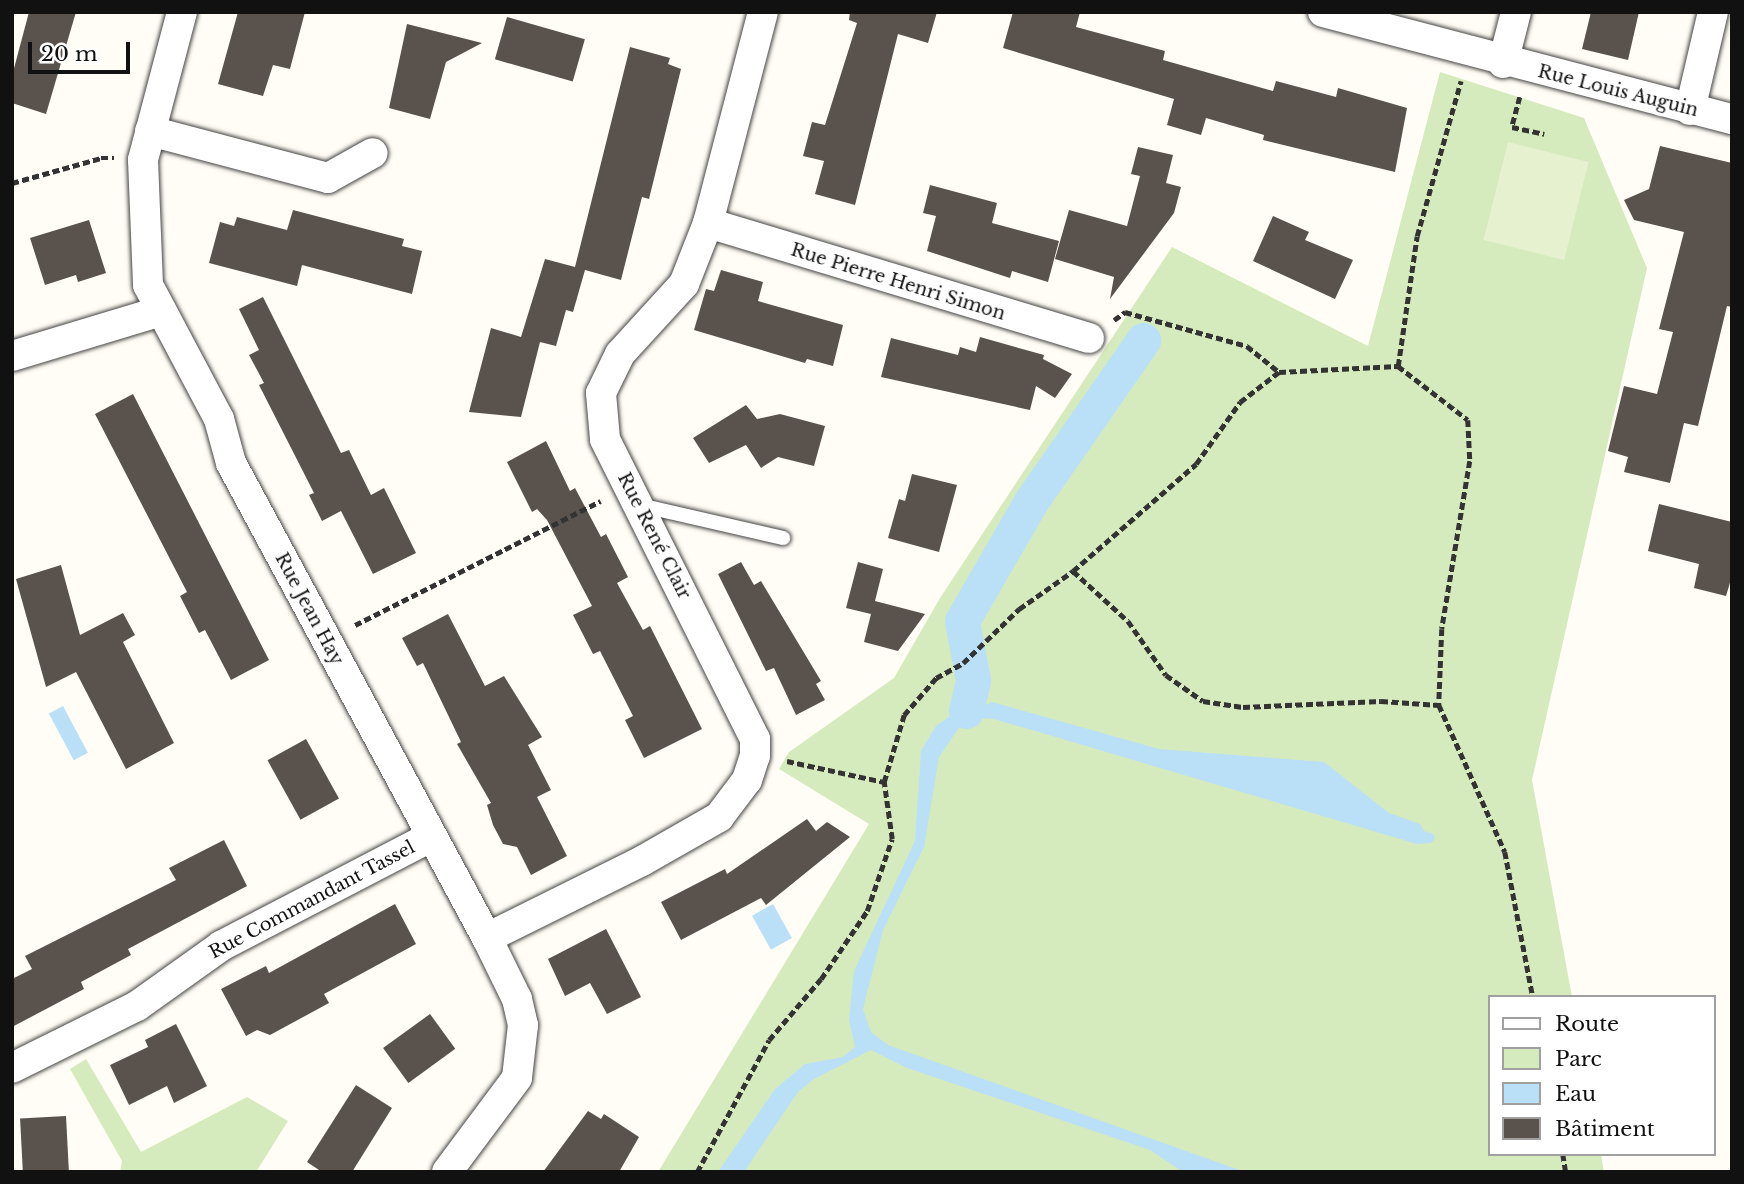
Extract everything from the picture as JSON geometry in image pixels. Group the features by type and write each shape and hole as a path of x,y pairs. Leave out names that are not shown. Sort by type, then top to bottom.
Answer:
{"street":[{"name":"Rue Jean Hay","path":"182,12 143,160 148,285 219,419 231,463 430,837 487,938 517,999 523,1050 517,1078 505,1097 470,1136 447,1172"},
{"name":"Rue René Clair","path":"755,756 755,739 605,439 601,393 620,354 684,284 708,223 764,12"},
{"name":"Rue Louis Auguin","path":"1323,12 1515,66 1732,119"},
{"path":"1515,66 1516,12"},
{"path":"1690,110 1713,12"},
{"path":"150,131 328,178 373,153"},
{"name":"Rue Pierre Henri Simon","path":"708,223 1090,338"},
{"path":"12,356 161,312"},
{"path":"487,938 642,861 719,817 747,780 755,756"},
{"name":"Rue Commandant Tassel","path":"12,1068 137,1006 221,946 430,837"}],"lane":[{"path":"633,496 783,538"}],"path":[{"path":"1398,366 1417,236 1469,53"},
{"path":"1515,66 1512,127 1544,134"},
{"path":"12,183 101,158 143,160"},
{"path":"1090,338 1125,312 1247,346 1279,372"},
{"path":"697,1172 769,1040 821,979 867,911 892,839 884,782 904,715 936,678 963,663 1019,609 1073,571 1196,464 1240,402 1279,372 1398,366 1468,420 1470,461 1443,628 1439,705 1505,852 1533,995"},
{"path":"325,640 633,496"},
{"path":"1073,571 1128,621 1166,675 1202,701 1243,706 1381,701 1439,705"},
{"path":"755,756 884,782"}],"green space":[{"path":"1440,72 1584,118 1647,268 1532,780 1572,995 1488,995 1488,1156 1601,1156 1604,1172 658,1172 869,824 779,769 789,752 894,678 940,598 1172,247 1368,346"},
{"path":"1508,142 1589,162 1564,260 1484,240"},
{"path":"86,1059 141,1152 247,1097 288,1121 256,1172 120,1172 122,1161 70,1069"}],"water":[{"path":"992,702 1159,749 1324,762 1389,813 1420,824 1431,843 1417,844 998,720 978,716 963,722 939,757 924,847 883,930 863,1009 871,1032 888,1045 1245,1172 1183,1172 1150,1150 907,1068 871,1050 814,1079 798,1092 744,1172 718,1172 775,1089 805,1064 843,1057 855,1047 849,1020 854,971 915,841 921,751 936,726 956,712 974,711"},
{"path":"63,706 88,753 74,760 49,714"},
{"path":"773,904 792,938 771,950 752,916"}],"building":[{"path":"29,12 76,12 46,114 12,103 12,76"},
{"path":"238,12 305,12 290,69 273,65 263,96 218,84"},
{"path":"850,12 937,12 928,43 898,34 855,205 815,194 824,161 803,156 812,122 825,125 857,23 849,20"},
{"path":"1013,12 1080,12 1076,27 1165,51 1163,60 1273,91 1276,81 1336,97 1338,88 1407,108 1395,172 1263,140 1264,135 1206,118 1201,135 1167,125 1174,99 1003,48"},
{"path":"1591,12 1639,12 1628,60 1582,49"},
{"path":"507,17 585,39 573,82 495,59"},
{"path":"407,24 482,43 446,62 430,119 389,108"},
{"path":"630,47 670,58 668,64 681,69 649,199 642,197 621,280 585,270 573,312 566,310 556,346 540,342 521,417 469,412 491,328 521,337 545,259 575,267"},
{"path":"1660,146 1732,163 1732,307 1727,306 1698,426 1684,423 1670,483 1624,472 1628,457 1608,451 1624,386 1657,394 1673,332 1659,329 1684,232 1634,220 1624,200 1649,189"},
{"path":"1138,147 1173,155 1166,183 1181,187 1174,213 1110,299 1114,277 1055,259 1069,210 1127,226 1140,176 1131,174"},
{"path":"930,185 997,203 992,223 1059,241 1048,282 1012,271 1010,278 927,251 936,216 923,213"},
{"path":"293,210 404,239 402,246 422,251 412,294 302,265 297,286 209,263 220,222 234,226 237,217 287,230"},
{"path":"1273,216 1309,232 1305,240 1353,260 1335,299 1253,261"},
{"path":"89,220 106,273 78,282 76,275 45,285 30,238"},
{"path":"721,270 763,282 758,301 843,325 833,366 807,359 805,363 694,330 706,289 714,291"},
{"path":"263,297 341,453 349,450 371,495 384,488 416,553 373,574 341,511 322,521 309,495 314,493 259,385 264,383 249,355 259,350 239,309"},
{"path":"980,337 1044,355 1043,359 1072,374 1055,398 1036,386 1030,410 881,377 891,338 958,355 960,347 976,352"},
{"path":"133,394 269,660 231,680 205,630 199,633 180,596 187,592 95,414"},
{"path":"746,405 757,419 780,414 825,426 814,466 778,457 761,468 746,445 709,463 693,438"},
{"path":"546,441 570,491 575,488 601,537 606,534 628,577 617,583 643,630 650,626 702,729 644,758 625,720 633,716 600,651 593,654 573,615 592,606 547,520 537,509 532,512 507,462"},
{"path":"912,474 957,485 939,552 888,538 899,499 905,501"},
{"path":"1659,504 1732,522 1732,576 1726,596 1694,588 1699,564 1648,551"},
{"path":"741,562 754,585 761,581 821,681 816,684 825,700 796,715 774,668 766,671 718,574"},
{"path":"858,562 883,569 875,601 925,614 898,651 864,642 871,614 846,608"},
{"path":"61,565 80,635 123,613 135,635 123,642 174,743 126,769 76,672 46,687 16,579"},
{"path":"448,614 485,686 504,676 542,737 528,745 551,790 537,797 567,856 531,875 517,847 503,844 487,805 491,803 457,744 461,742 423,663 417,666 402,638"},
{"path":"306,739 339,798 300,820 268,760"},
{"path":"807,819 816,831 827,822 850,837 766,905 761,898 681,940 661,902 725,869 727,874"},
{"path":"224,840 247,886 128,949 131,955 81,982 84,989 12,1027 12,979 32,969 25,956 176,880 169,868"},
{"path":"395,904 416,944 324,994 329,1003 270,1035 257,1030 246,1036 221,989 266,966 269,973"},
{"path":"606,929 641,997 607,1014 590,983 565,996 548,959"},
{"path":"430,1014 455,1049 408,1083 383,1048"},
{"path":"176,1024 207,1086 174,1103 167,1086 129,1105 110,1065 148,1047 145,1040"},
{"path":"356,1085 392,1108 352,1172 322,1172 307,1162"},
{"path":"588,1111 601,1119 604,1114 639,1137 619,1172 543,1172"},
{"path":"66,1116 69,1172 23,1172 20,1118"}],"waterway":[{"path":"966,711 973,680 962,621 1032,500 1143,340"},
{"path":"976,714 991,713 1430,838"}]}
